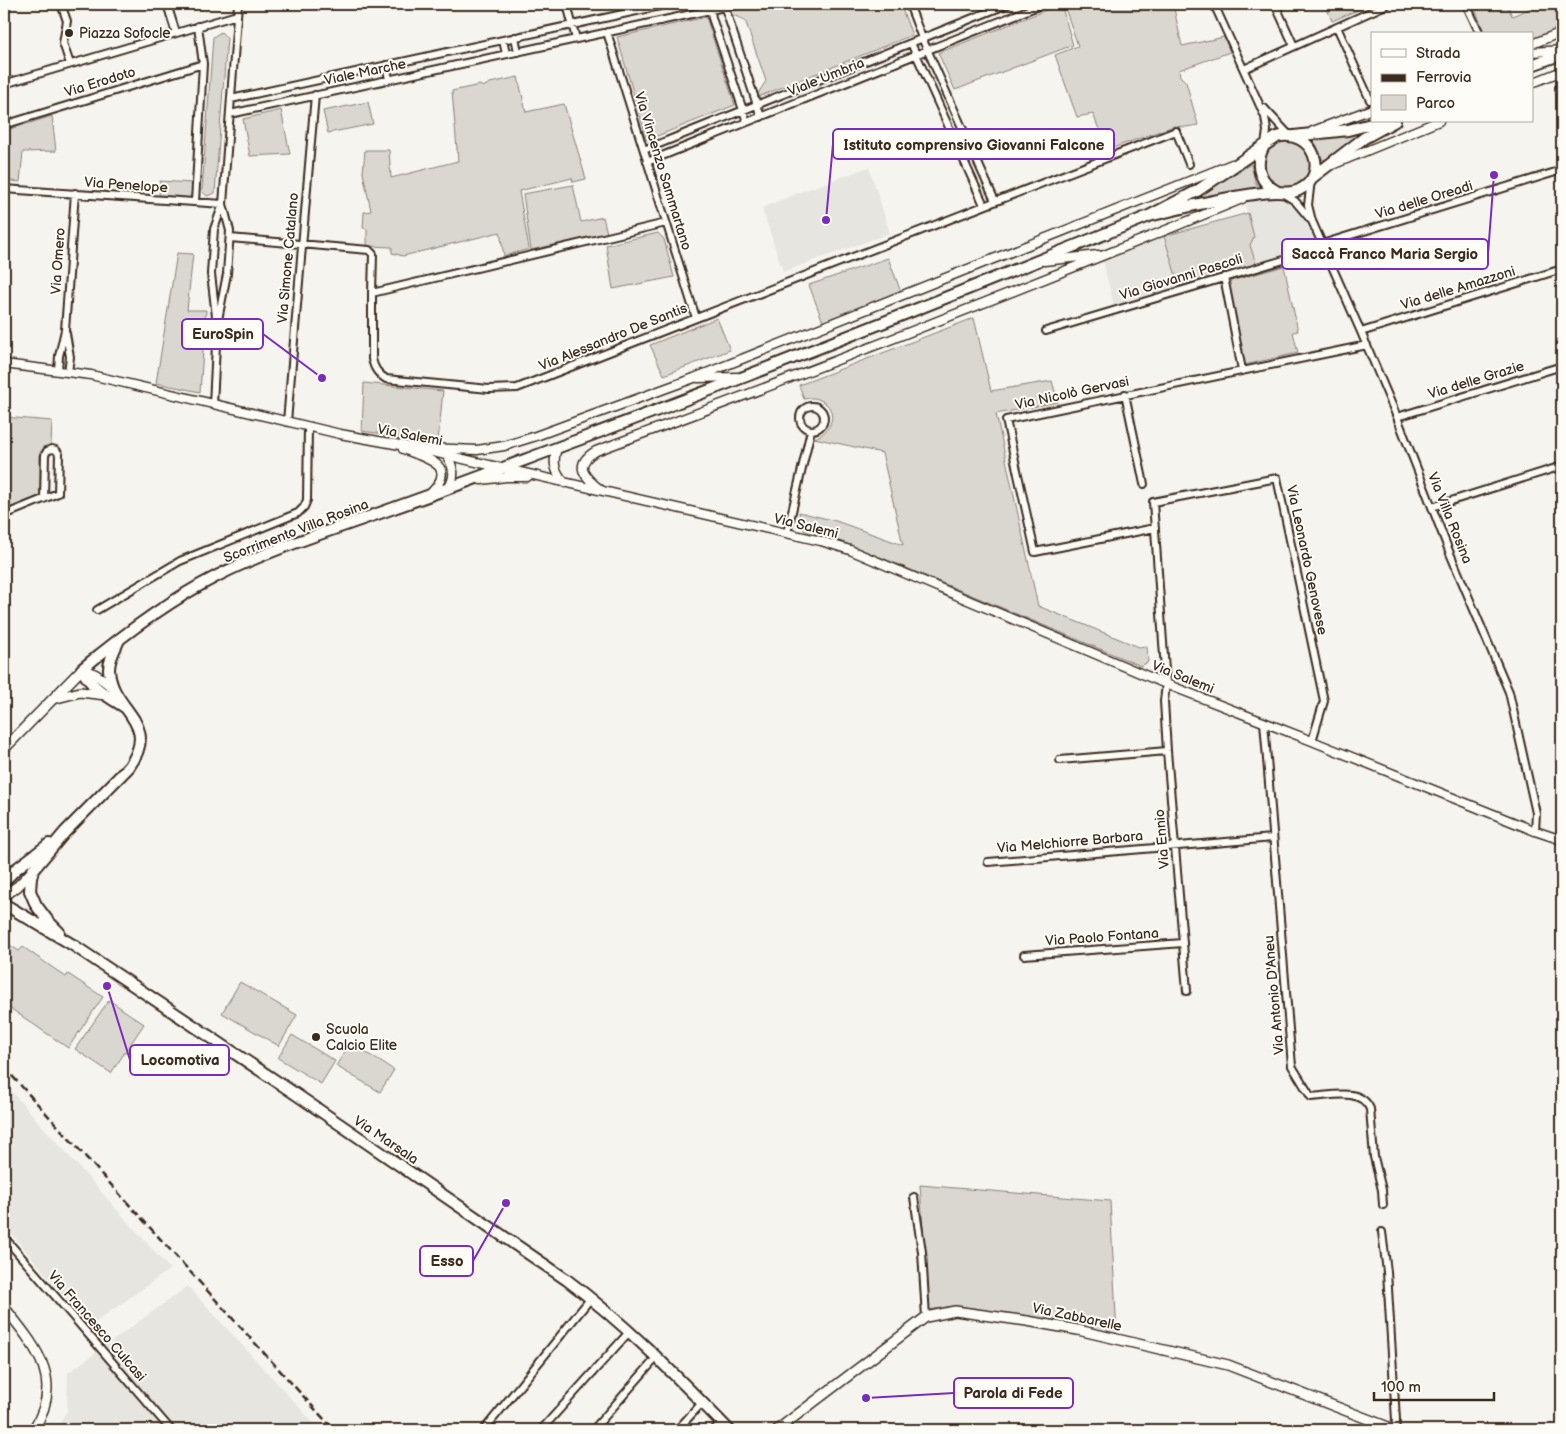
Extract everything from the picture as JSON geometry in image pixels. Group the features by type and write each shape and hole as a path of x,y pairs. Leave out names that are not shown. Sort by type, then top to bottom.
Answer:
{"main road":[{"path":"1534,64 1562,54"},
{"path":"1149,216 1197,191 1277,137 1348,130 1379,122"},
{"path":"1149,216 1194,204 1253,194 1295,192 1307,185 1312,178 1364,138 1393,122"},
{"path":"1293,136 1303,141 1312,151 1316,164 1312,178"},
{"path":"1264,146 1259,156 1259,173 1270,188 1280,192"},
{"name":"Scorrimento Villa Rosina","path":"4,749 82,669 121,637 181,596 215,576 298,542 448,489 746,377 1149,216"},
{"path":"110,692 109,668 111,656 121,637"},
{"path":"4,896 18,886 65,832 129,767 136,757 140,735 134,716 110,692 96,688 82,669"},
{"path":"52,700 80,692 110,692"},
{"path":"4,876 65,832"},
{"path":"4,881 16,869"},
{"path":"33,870 30,891 36,905 48,921 73,945"},
{"name":"Via Marsala","path":"4,904 73,945 289,1090 591,1298 630,1330 657,1357 702,1403 717,1426 729,1430"},
{"path":"4,1307 41,1359 46,1377 47,1393 45,1406 33,1430"},
{"name":"Via Zabbarelle","path":"777,1430 926,1317 955,1311 1027,1320 1078,1330 1228,1365 1395,1430"}],"street":[{"path":"4,6 9,4"},
{"path":"61,4 67,21 63,43 70,64"},
{"path":"167,4 176,33"},
{"path":"217,325 211,274 214,229 223,204 238,4"},
{"path":"567,4 576,39"},
{"name":"Viale Marche","path":"231,99 669,4"},
{"name":"Viale Marche","path":"230,114 518,52 710,7 738,4"},
{"path":"909,4 927,50 995,201"},
{"name":"Viale Umbria","path":"644,150 1008,4 1014,16"},
{"name":"Viale Umbria","path":"647,162 1043,4"},
{"path":"1214,4 1265,117 1267,131 1264,146"},
{"path":"1275,4 1294,46"},
{"path":"1244,69 1388,4"},
{"path":"1466,4 1479,32"},
{"path":"724,5 761,117"},
{"path":"710,7 747,122"},
{"path":"4,84 237,15"},
{"path":"195,202 203,64 198,26"},
{"path":"1336,27 1371,100"},
{"name":"Via Vincenzo Sammartano","path":"607,32 696,318"},
{"path":"1534,43 1562,32"},
{"path":"515,37 518,52"},
{"path":"503,40 506,54"},
{"path":"911,42 984,205"},
{"path":"1534,52 1562,50"},
{"name":"Via Erodoto","path":"4,124 203,64"},
{"path":"386,65 390,80"},
{"path":"1534,82 1562,71"},
{"path":"1562,86 1559,88 1562,99"},
{"name":"Via Simone Catalano","path":"287,422 315,96"},
{"path":"1259,101 1293,136 1371,109"},
{"path":"1323,169 1437,122"},
{"path":"950,128 960,124"},
{"name":"Via Alessandro De Santis","path":"302,244 369,250 373,254 372,359 374,368 386,379 489,389 517,388 1176,131 1188,164"},
{"path":"411,447 477,450 504,446 533,437 694,378 1250,157"},
{"name":"Via delle Oreadi","path":"1323,246 1562,170"},
{"name":"Via Villa Rosina","path":"1312,178 1308,205 1312,221 1367,345 1509,692 1536,813 1534,831"},
{"name":"Via Penelope","path":"4,189 223,204"},
{"name":"Via Villa Rosina","path":"1280,192 1294,201 1312,221"},
{"name":"Via Omero","path":"65,330 75,194"},
{"path":"605,492 588,480 584,472 584,464 587,457 596,452 776,385 1108,254 1253,194"},
{"path":"213,405 217,325 227,274 230,238 223,204"},
{"path":"372,293 666,223"},
{"path":"230,238 302,244"},
{"name":"Via Giovanni Pascoli","path":"1046,331 1323,246"},
{"path":"1037,261 1108,254"},
{"name":"Via delle Amazzoni","path":"1361,332 1562,269"},
{"path":"1224,277 1242,370"},
{"path":"58,370 65,330"},
{"path":"65,330 70,357 68,372"},
{"name":"Via Nicolò Gervasi","path":"1155,528 1035,552 1006,420 1367,345"},
{"name":"Via Salemi","path":"4,364 91,375 308,427 411,447 821,541 850,550 1166,684 1534,831 1562,840"},
{"name":"Via delle Grazie","path":"1397,417 1562,366"},
{"path":"694,378 746,377"},
{"path":"1125,394 1144,484"},
{"path":"97,610 180,561 298,513 304,507 307,500 308,427"},
{"path":"787,533 811,430"},
{"path":"390,444 429,459 440,468 441,481 428,496"},
{"path":"557,448 554,464 556,472 564,483"},
{"path":"4,515 44,499 58,492 59,454 56,450 52,449 47,451 45,455 44,499"},
{"path":"447,456 454,469 453,480 448,489"},
{"path":"1432,507 1562,466"},
{"path":"460,484 506,477 543,478"},
{"name":"Via Leonardo Genovese","path":"1153,502 1277,478 1324,701 1312,741"},
{"name":"Via Ennio","path":"1153,502 1166,684 1164,702 1167,752 1187,991"},
{"name":"Via Antonio D'Aneu","path":"1264,722 1292,1066 1311,1097 1352,1094 1360,1096 1368,1103 1374,1157 1382,1190 1383,1206"},
{"path":"1060,760 1167,752"},
{"name":"Via Melchiorre Barbara","path":"988,862 1273,838"},
{"name":"Via Paolo Fontana","path":"1024,955 1183,943"},
{"path":"914,1196 922,1252 926,1317"},
{"path":"1382,1232 1388,1282 1395,1430"},
{"name":"Via Francesco Culcasi","path":"4,1237 171,1430"},
{"path":"484,1430 591,1298"},
{"path":"542,1430 630,1330"},
{"path":"593,1430 657,1357"},
{"path":"677,1430 702,1403"}],"shaded area":[{"path":"869,167 890,233 783,272 762,208"},
{"path":"1256,199 1280,199 1293,205 1303,216 1318,245 1256,264 1250,245 1254,237 1245,204"},
{"path":"1164,236 1179,286 1114,306 1103,261"},
{"path":"4,1083 170,1269 90,1326 4,1225"},
{"path":"188,1286 320,1430 56,1430 67,1411 68,1373"}],"green space":[{"path":"761,4 900,4 912,35 758,97 757,95 766,81 745,20 730,14 729,11"},
{"path":"1061,4 1073,45 955,90 938,53"},
{"path":"1173,4 1182,46 1224,37 1230,52 1179,70 1180,76 1186,82 1198,125 1174,126 1107,150 1093,114 1077,117 1055,55 1078,46 1064,5"},
{"path":"1325,4 1372,4 1332,21"},
{"path":"1473,4 1507,4 1512,16 1531,8 1530,4 1562,4 1562,29 1534,41 1534,32 1484,32"},
{"path":"706,17 735,105 647,140 617,37"},
{"path":"221,32 227,38 215,193 207,196 202,191 213,37"},
{"path":"518,77 526,112 564,104 586,179 573,182 572,178 519,191 529,249 504,256 500,232 403,256 392,253 392,247 367,246 367,229 363,228 364,212 371,211 363,173 365,150 389,150 391,178 458,161 452,91 480,85 483,87 490,83"},
{"path":"368,102 373,124 328,133 323,111"},
{"path":"281,110 290,154 250,156 243,119"},
{"path":"52,116 56,151 23,152 20,182 4,180 4,131"},
{"path":"1364,131 1330,158 1323,160 1316,144 1311,139"},
{"path":"1282,140 1292,140 1304,147 1311,159 1311,169 1304,181 1292,188 1282,188 1274,184 1267,177 1263,169 1263,159 1267,151 1274,144"},
{"path":"1251,164 1258,187 1190,201"},
{"path":"160,181 192,183 191,199 159,197"},
{"path":"573,185 581,222 603,217 607,233 531,250 523,194"},
{"path":"1248,213 1254,237 1250,245 1256,264 1179,286 1164,236"},
{"path":"658,233 664,239 674,277 613,289 606,245"},
{"path":"177,253 193,254 187,310 206,310 200,392 156,383"},
{"path":"888,258 901,292 823,322 809,285"},
{"path":"1284,266 1298,331 1293,332 1298,353 1244,365 1227,282"},
{"path":"717,318 730,350 664,375 650,345"},
{"path":"974,318 991,391 1052,381 1058,402 996,414 1038,606 1139,647 1147,646 1148,662 1141,666 880,557 831,538 805,531 801,527 799,512 836,521 903,545 882,453 814,438 829,426 832,415 826,404 820,400 814,398 804,399 799,385"},
{"path":"364,383 443,391 438,442 362,431"},
{"path":"4,417 52,421 51,445 40,452 40,497 4,511"},
{"path":"4,941 19,951 23,947 66,977 68,974 103,997 68,1048 4,1004"},
{"path":"240,982 297,1015 279,1046 222,1013"},
{"path":"109,1000 144,1024 111,1073 75,1049"},
{"path":"292,1035 335,1061 321,1084 278,1058"},
{"path":"350,1043 394,1070 380,1092 336,1066"},
{"path":"920,1185 1110,1201 1117,1335 1019,1315 957,1306 929,1310"}],"railway":[{"path":"4,1067 334,1430"}],"place":[{"name":"Piazza Sofocle","path":"69,33"},
{"name":"Saccà Franco Maria Sergio","path":"1494,175"},
{"name":"Istituto comprensivo Giovanni Falcone","path":"826,220"},
{"name":"EuroSpin","path":"322,378"},
{"name":"Locomotiva","path":"107,986"},
{"name":"Scuola Calcio Elite","path":"316,1037"},
{"name":"Esso","path":"506,1203"},
{"name":"Parola di Fede","path":"866,1398"}]}
